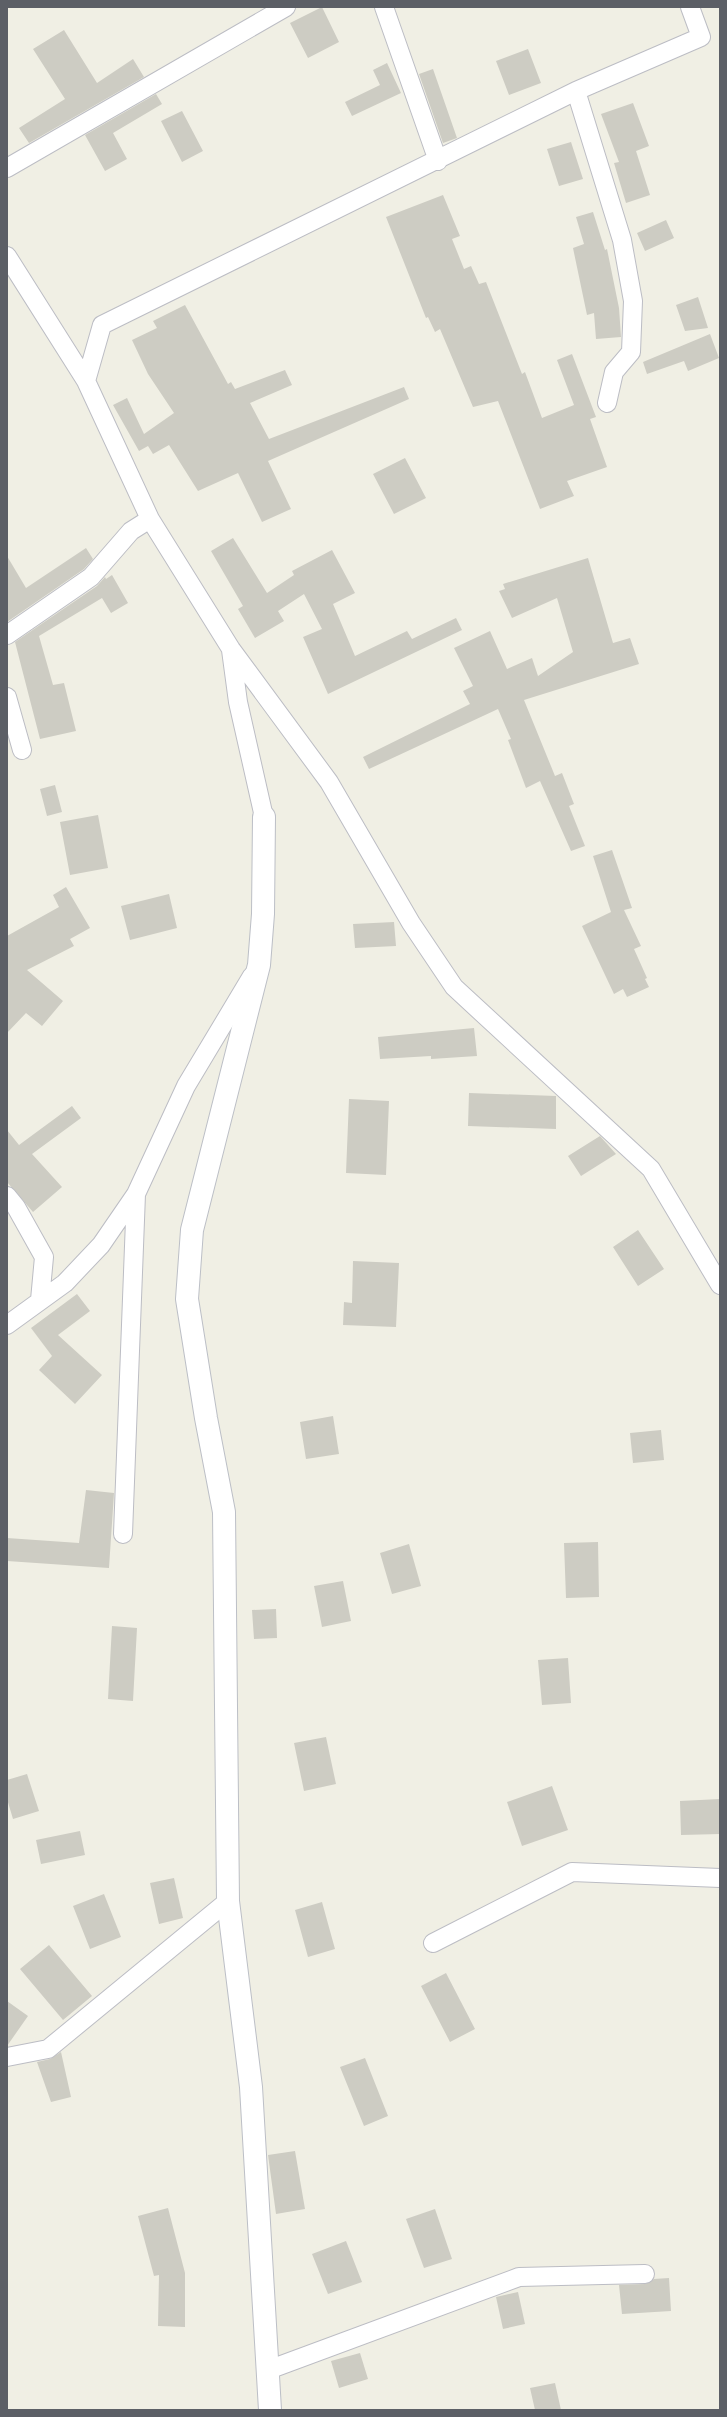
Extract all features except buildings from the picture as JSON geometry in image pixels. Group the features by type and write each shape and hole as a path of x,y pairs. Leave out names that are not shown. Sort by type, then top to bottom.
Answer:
{"street":[{"path":"7,168 286,7"},
{"path":"384,7 438,160"},
{"path":"86,381 102,325 576,91 701,37 690,7"},
{"path":"576,91 622,240 632,301 631,352 614,372 606,403"},
{"path":"7,256 86,381 150,519 231,649 329,782 411,923 454,987 651,1169 720,1285"},
{"path":"7,635 92,577 131,531 150,519"},
{"path":"231,649 238,702 264,817 263,914 259,965 192,1230 187,1299 206,1418 224,1512 228,1901 251,2087 270,2410"},
{"path":"7,697 22,750"},
{"path":"7,1325 65,1283 101,1245 136,1194 186,1086 259,965"},
{"path":"123,1534 136,1194"},
{"path":"7,1196 16,1207 44,1257 40,1300"},
{"path":"433,1943 572,1872 720,1878"},
{"path":"7,2057 48,2049 228,1901"},
{"path":"268,2370 519,2277 645,2274"}]}
